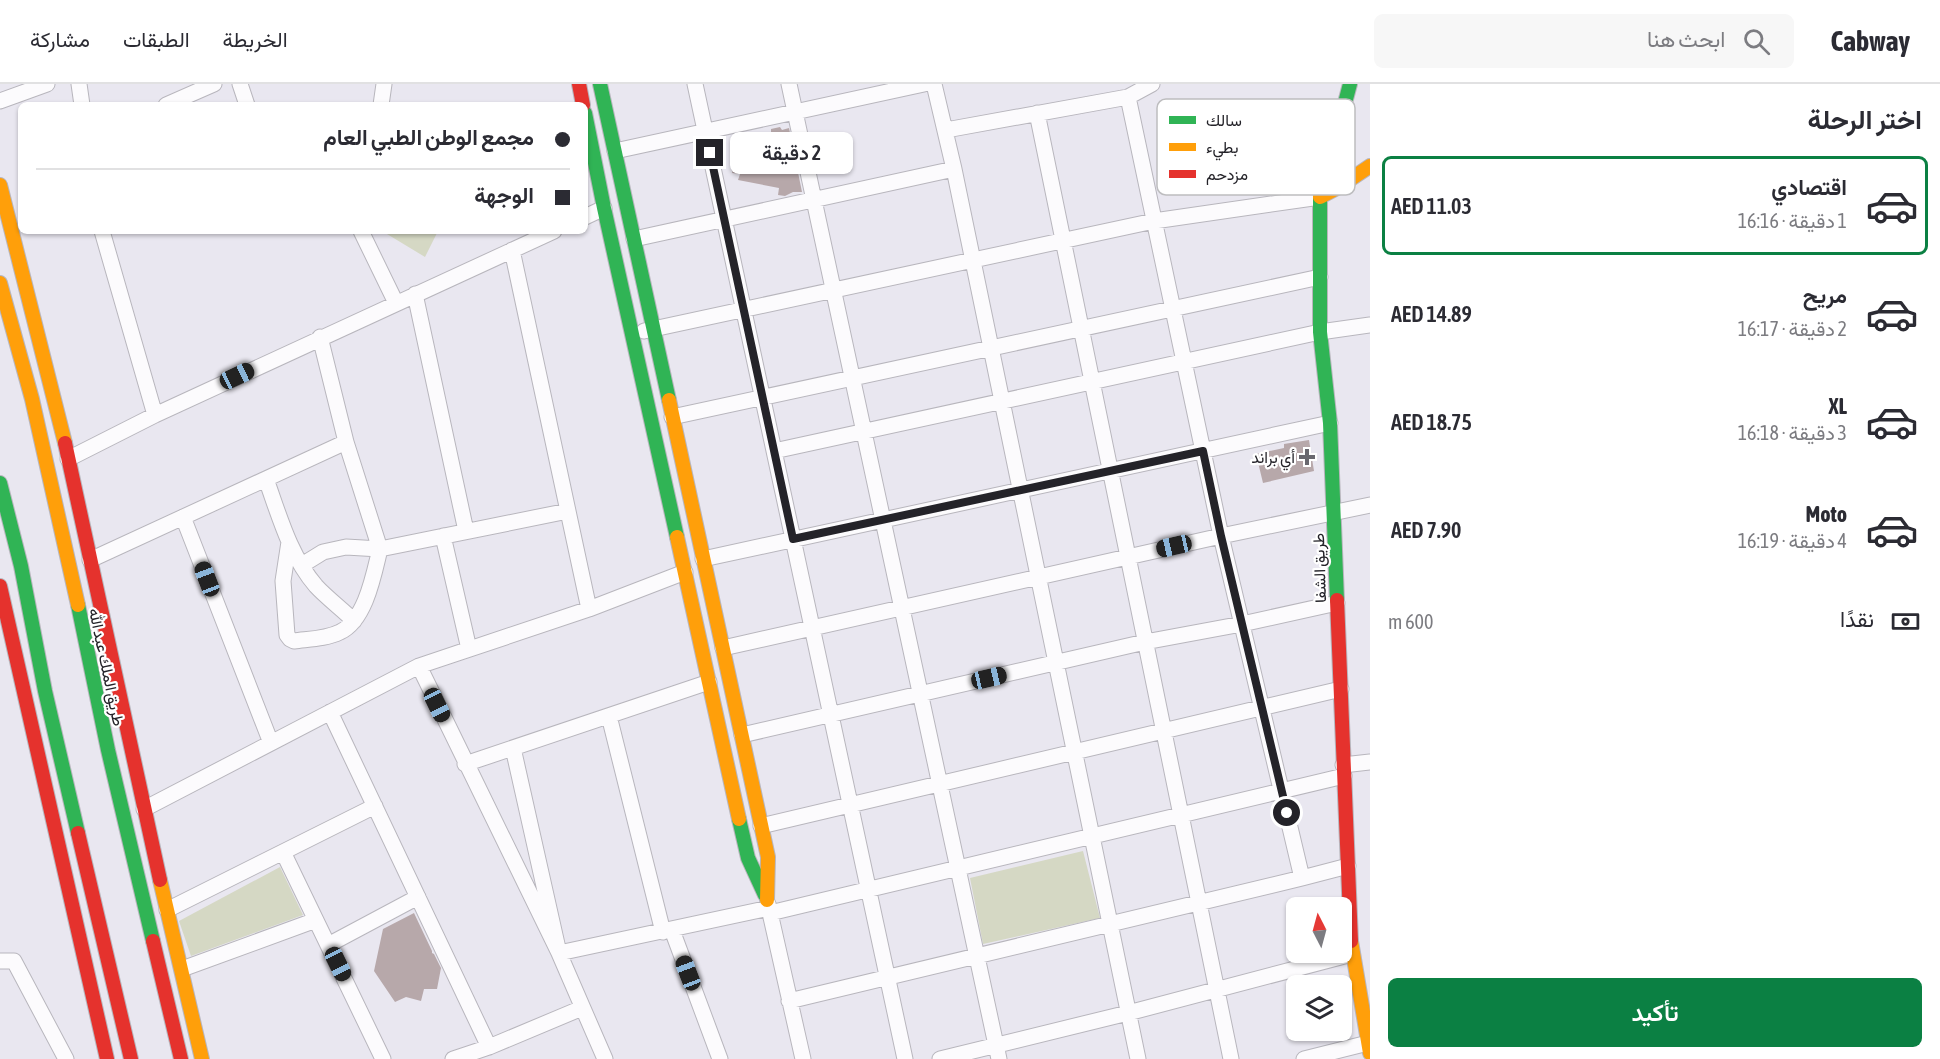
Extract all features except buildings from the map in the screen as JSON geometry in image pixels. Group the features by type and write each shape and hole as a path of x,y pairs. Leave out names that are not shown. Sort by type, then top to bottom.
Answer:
{"street":[{"path":"0,100 46,84"},
{"path":"80,84 82,102"},
{"path":"173,102 214,84"},
{"path":"240,84 246,102"},
{"path":"381,102 384,84"},
{"path":"579,84 583,102"},
{"path":"600,84 768,857 768,907"},
{"path":"695,84 905,1059"},
{"path":"789,84 997,1052"},
{"path":"615,151 924,84"},
{"path":"934,84 954,169 1138,1059"},
{"path":"945,130 1128,97 1152,84"},
{"name":"طريق الشفا","path":"1347,99 1350,84"},
{"path":"1128,97 1221,536 1302,878"},
{"path":"1037,113 1231,1059"},
{"path":"588,128 748,858 768,907 802,1059"},
{"path":"1355,176 1370,166"},
{"path":"634,239 954,169"},
{"path":"0,185 24,272 68,459 144,808 202,1059"},
{"path":"632,334 1154,221 1324,195"},
{"name":"طريق الشفا","path":"1320,197 1320,332 1330,423 1349,897"},
{"path":"588,216 604,208"},
{"path":"103,234 154,415"},
{"path":"362,234 396,303"},
{"path":"68,459 154,415 320,337 547,234"},
{"path":"512,250 589,609"},
{"path":"672,417 1320,277"},
{"name":"طريق الملك عبد الله","path":"0,283 32,399 56,501 108,750 181,1059"},
{"path":"415,294 466,531"},
{"path":"774,451 1320,332 1370,325"},
{"path":"289,542 283,581 287,634 294,641 342,632 354,621 369,592 380,549 346,442 320,337"},
{"path":"703,559 1330,423"},
{"path":"90,560 346,442"},
{"path":"266,479 289,542 302,565 316,585 354,621"},
{"path":"0,483 21,566 45,691 131,1059"},
{"path":"723,648 1128,556 1370,505"},
{"path":"302,565 322,552 338,548 380,549 568,511"},
{"path":"183,517 271,743"},
{"path":"443,536 469,649"},
{"path":"144,808 418,666 589,609 685,572"},
{"path":"0,586 106,1059"},
{"path":"741,735 1145,642 1337,603"},
{"path":"418,666 559,953 605,1059"},
{"path":"465,764 709,681"},
{"path":"761,826 1341,690"},
{"path":"330,712 489,1047"},
{"path":"609,716 668,931 720,1059"},
{"path":"513,748 559,953"},
{"path":"108,750 140,787"},
{"path":"559,953 668,931 768,907 868,890 1282,791 1370,762"},
{"path":"167,910 375,806"},
{"path":"283,852 383,1059"},
{"path":"789,1001 1348,866"},
{"path":"328,945 418,897"},
{"path":"182,969 316,920"},
{"path":"94,1002 105,944"},
{"name":"طريق الشفا","path":"1352,954 1369,1048"},
{"path":"0,961 14,961 66,1059"},
{"path":"940,1059 997,1052 1128,1013 1318,963"},
{"path":"453,1059 489,1047 582,1008"},
{"path":"1304,1059 1369,1048"}],"green space":[{"path":"387,234 436,234 425,257"},
{"path":"1083,851 1100,918 983,944 970,878"},
{"path":"280,867 303,915 191,956 179,921"}],"traffic: fast":[{"path":"600,84 669,400"},
{"path":"1346,99 1350,84"},
{"path":"588,128 677,537"},
{"path":"1321,195 1320,332 1330,423 1337,600"},
{"path":"0,483 21,566 45,691 78,833"},
{"path":"78,605 108,750 153,941"},
{"path":"739,819 748,858 765,895"}],"traffic: slow":[{"path":"1355,176 1370,166"},
{"path":"0,185 65,443"},
{"path":"1320,197 1324,195"},
{"path":"0,283 32,399 78,605"},
{"path":"669,400 768,857 767,900"},
{"path":"677,537 739,819"},
{"path":"160,880 202,1059"},
{"path":"1352,947 1370,1053"}],"traffic: jam":[{"path":"579,84 582,102"},
{"path":"65,443 160,880"},
{"path":"0,586 107,1059"},
{"path":"1337,600 1349,897"},
{"path":"78,833 131,1059"},
{"path":"153,941 181,1059"}],"place":[{"name":"أي براند","path":"1307,457"}],"route":[{"path":"710,153 793,539 1203,451 1287,813"}]}
